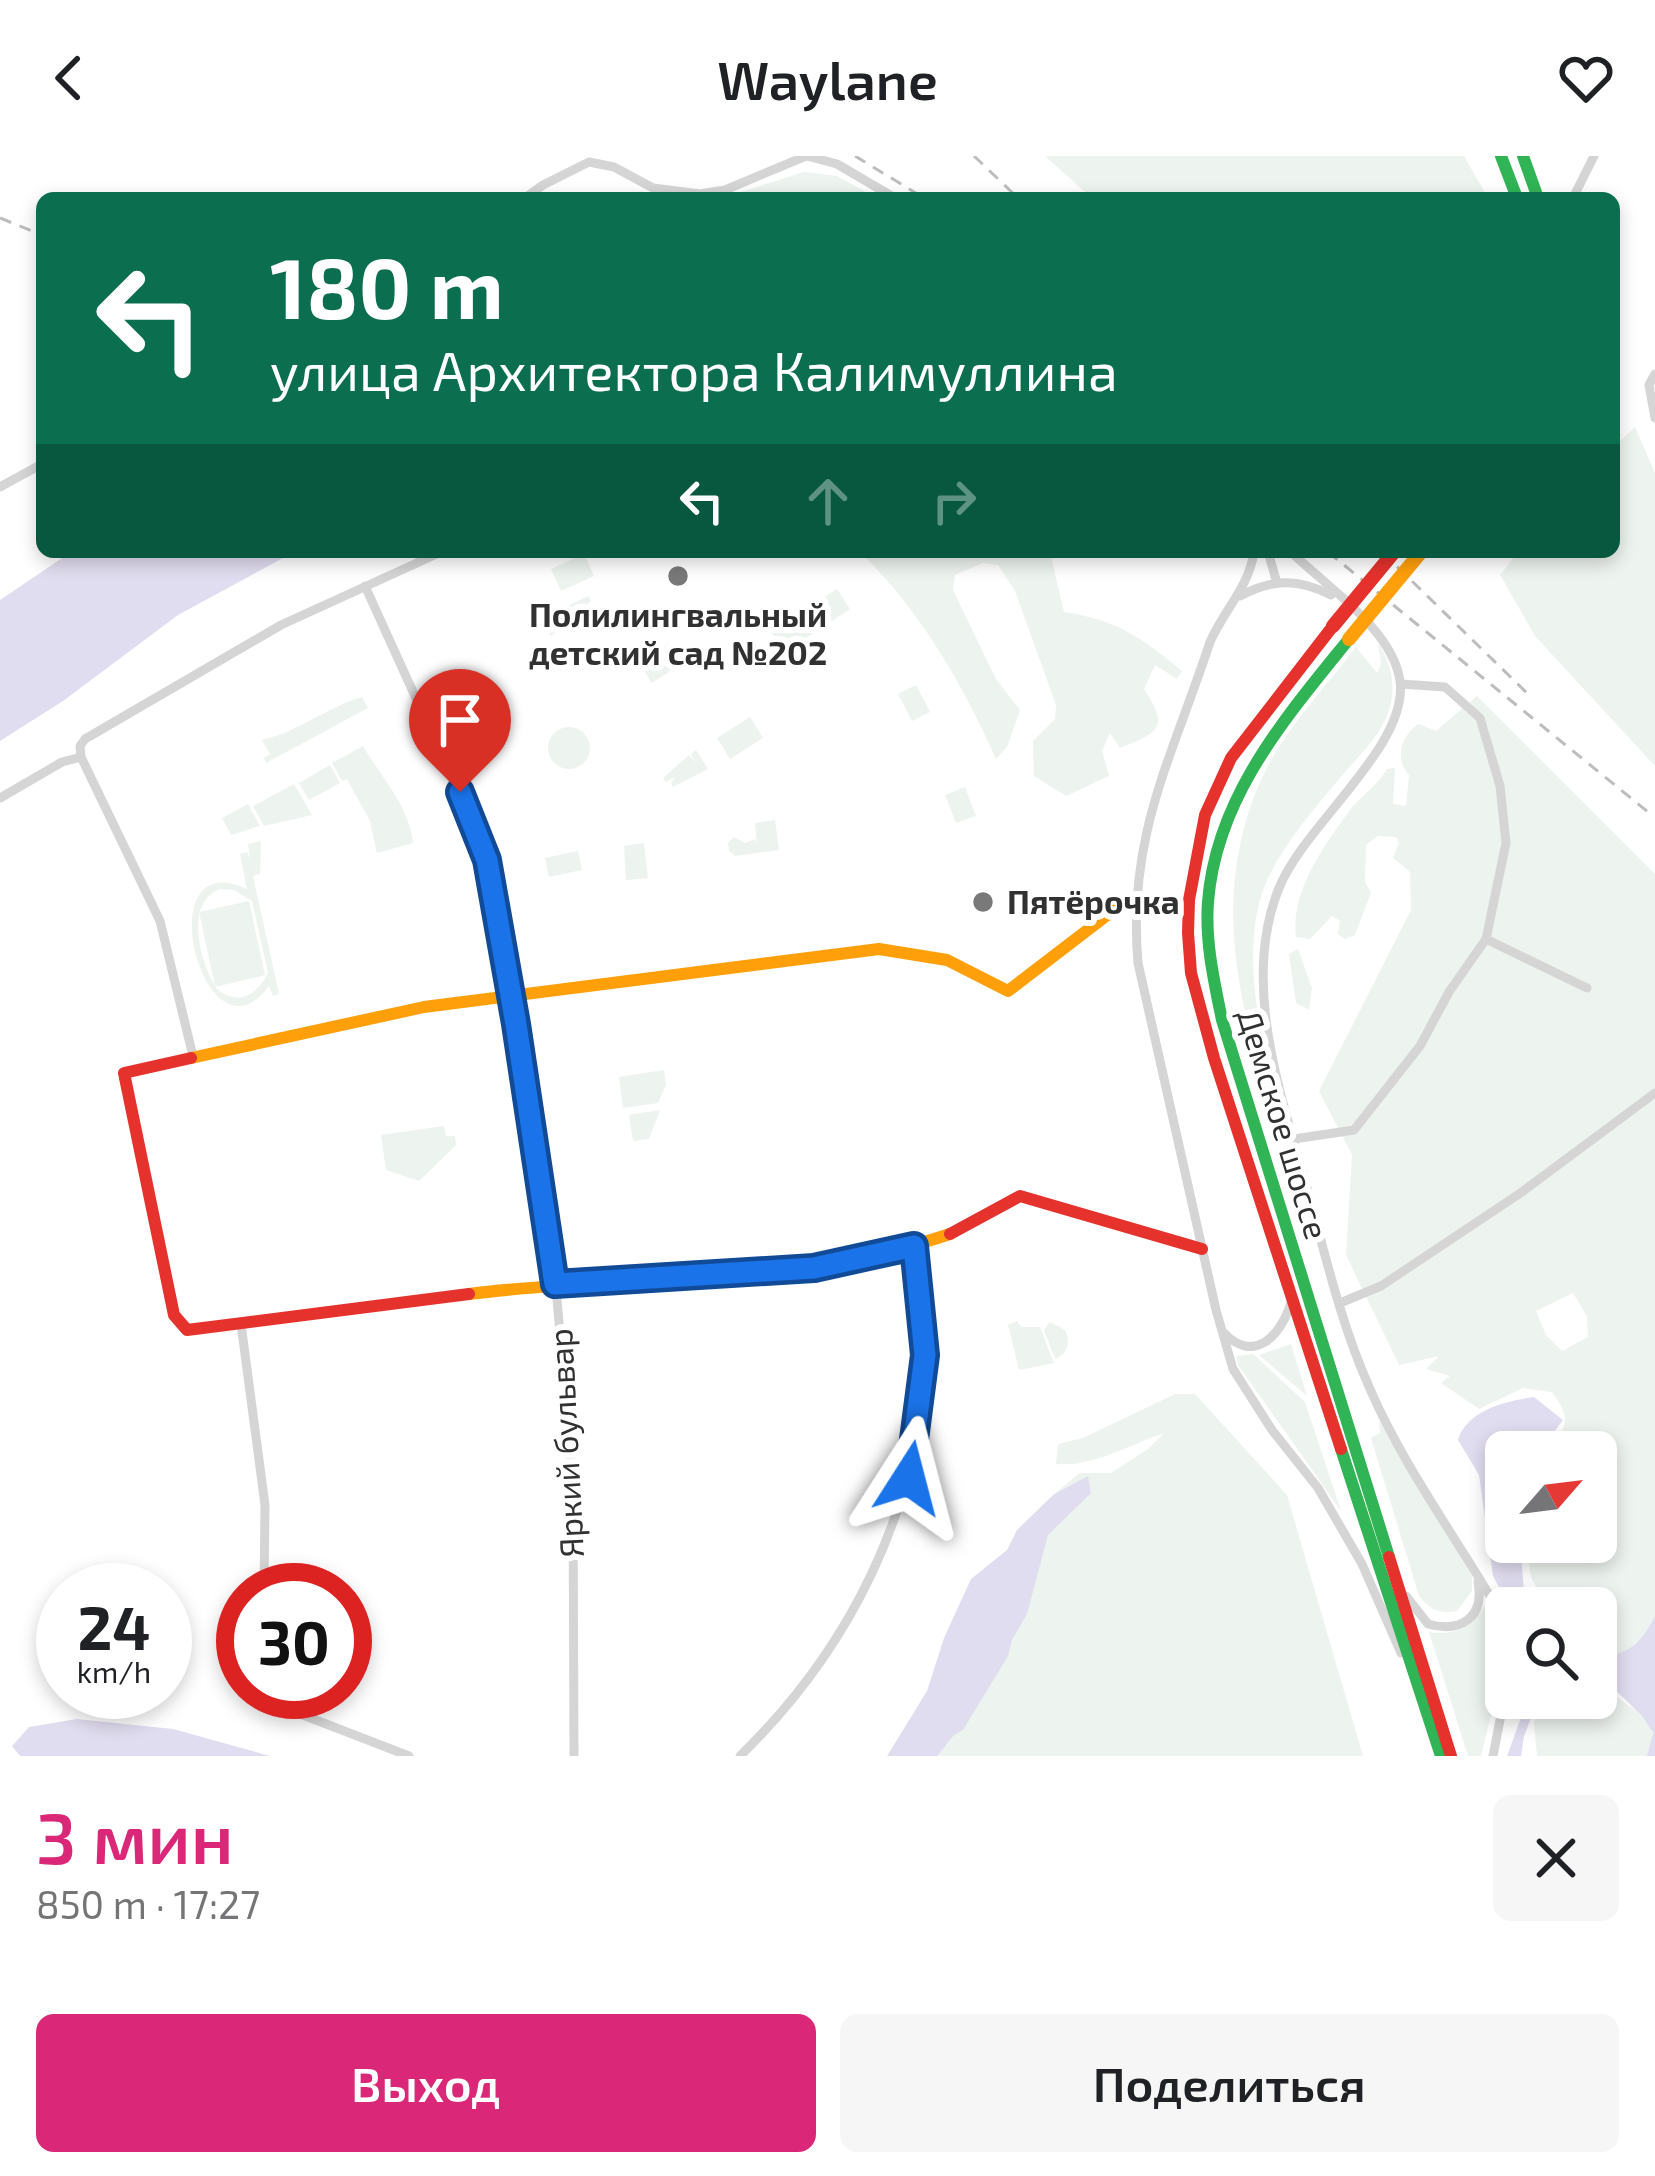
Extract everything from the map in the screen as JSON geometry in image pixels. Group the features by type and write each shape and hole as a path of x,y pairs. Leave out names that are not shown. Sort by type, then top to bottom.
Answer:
{"main road":[{"path":"1501,156 1515,192"},
{"path":"1523,156 1536,192"},
{"name":"Демское шоссе","path":"1389,558 1266,710 1212,793 1189,900 1191,973 1441,1756"},
{"name":"Демское шоссе","path":"1416,558 1268,740 1243,778 1213,863 1208,953 1222,1021 1451,1756"},
{"path":"1135,906 1115,909 1007,991 954,960 919,951 879,949 422,1007 124,1073 179,1324 192,1330 555,1284 814,1268 963,1230 1020,1196 1202,1249"}],"street":[{"path":"712,192 807,156 837,164 885,192"},
{"path":"1576,192 1594,156"},
{"path":"536,192 589,162 614,167 653,188 684,192"},
{"path":"1655,374 1649,386 1655,418"},
{"path":"0,487 36,467"},
{"path":"193,1056 160,921 81,757 80,746 274,629 428,558"},
{"path":"1253,558 1249,578 1221,616 1210,642 1145,824 1135,906 1142,991 1233,1369 1272,1430 1318,1487 1362,1564 1431,1725"},
{"path":"1270,558 1276,583"},
{"path":"1297,558 1374,628 1391,650 1401,684 1394,725 1280,884 1264,946 1267,1020 1340,1304 1371,1393 1485,1588"},
{"path":"1236,598 1276,583 1310,584 1341,600"},
{"name":"Яркий бульвар","path":"365,586 479,835 511,995 555,1284 573,1486 574,1756"},
{"path":"1294,1139 1354,1130 1420,1046 1449,992 1486,939 1506,843 1500,786 1480,718 1445,687 1401,684"},
{"path":"0,798 62,762 81,757"},
{"path":"1486,939 1587,988"},
{"path":"1340,1304 1381,1286 1520,1194 1655,1093"},
{"path":"740,1756 830,1652 868,1589 909,1478 925,1355 914,1246"},
{"path":"1216,1310 1225,1336 1238,1344 1256,1346 1282,1329 1293,1298"},
{"path":"241,1324 265,1505 264,1563"},
{"path":"1387,1551 1414,1610 1428,1624 1443,1628 1457,1628 1471,1620 1480,1603 1475,1571"},
{"path":"313,1719 409,1756"},
{"path":"1492,1756 1500,1719"}],"shaded area":[{"path":"1045,156 1464,156 1485,192 1085,192"},
{"path":"804,172 837,176 866,192 741,192"},
{"path":"1635,427 1655,473 1655,766 1535,636 1500,575 1513,558 1620,558 1620,441"},
{"path":"62,558 283,558 178,615 63,701 0,741 0,600"},
{"path":"586,558 594,576 561,591 551,569"},
{"path":"866,558 1051,558 1064,612 1128,632 1182,671 1177,679 1155,665 1144,689 1157,712 1152,733 1120,748 1110,733 1102,751 1109,776 1066,796 1034,776 1033,741 1055,719 1056,705 1015,591 998,565 983,563 955,575 953,590 996,679 1020,710 1007,747 996,759 938,649"},
{"path":"837,589 850,609 785,652 771,632"},
{"path":"588,596 591,601 551,636 542,619"},
{"path":"1378,643 1390,668 1392,686 1384,722 1292,838 1269,876 1258,910 1253,947 1260,1029 1296,1184 1250,1034 1234,935 1234,884 1243,834 1269,764 1356,647 1377,673 1381,664"},
{"path":"668,644 681,664 652,683 639,663"},
{"path":"916,685 930,712 912,721 898,694"},
{"path":"1477,696 1655,874 1655,1634 1630,1653 1617,1653 1617,1587 1536,1587 1529,1563 1617,1563 1617,1431 1561,1431 1565,1417 1552,1392 1523,1388 1479,1409 1441,1383 1450,1376 1426,1369 1439,1356 1399,1365 1346,1255 1352,1155 1319,1091 1411,910 1410,872 1393,858 1399,843 1396,837 1378,836 1366,845 1365,882 1371,893 1355,935 1345,939 1338,934 1340,921 1332,916 1310,939 1296,937 1298,903 1330,838 1387,769 1395,768 1393,804 1406,806 1409,775 1401,755 1407,735 1418,724 1436,731","holes":["1573,1293 1587,1316 1588,1337 1562,1351 1546,1335 1536,1311"]},
{"path":"362,697 368,708 266,763 264,758 270,754 262,740"},
{"path":"750,717 763,738 730,759 717,738"},
{"path":"569,727 584,733 590,748 584,763 569,769 554,763 548,748 554,733"},
{"path":"363,746 400,804 413,843 377,853 370,821 347,779 342,781 332,763"},
{"path":"696,750 708,769 673,787 675,777 666,782 663,778 689,755 696,763 691,754"},
{"path":"330,765 340,783 309,800 299,783"},
{"path":"294,784 312,815 264,826 253,806"},
{"path":"965,787 976,816 956,823 945,795"},
{"path":"248,804 260,826 231,835 222,818"},
{"path":"775,820 779,850 735,856 729,851 728,843 734,837 745,843 755,839 757,844 755,823"},
{"path":"261,841 260,874 253,876 279,994 273,996 269,986 245,1005 224,1001 207,981 195,952 192,922 198,896 216,883 247,889 240,854 247,852 250,859 248,844","holes":["220,889 234,890 252,901 268,973 252,993 231,996 215,987 265,975 249,901 201,912","200,915 215,986 200,948"]},
{"path":"644,843 648,878 626,880 624,846"},
{"path":"578,851 582,870 549,877 545,858"},
{"path":"1298,949 1312,988 1309,1010 1296,1003 1289,954"},
{"path":"664,1070 666,1085 658,1103 623,1108 619,1077"},
{"path":"660,1110 649,1139 633,1141 629,1115"},
{"path":"444,1126 446,1136 455,1136 456,1145 419,1181 386,1170 381,1135"},
{"path":"1017,1321 1021,1327 1040,1327 1054,1363 1019,1370 1008,1325"},
{"path":"1050,1322 1065,1330 1068,1339 1055,1359 1044,1330"},
{"path":"1291,1344 1307,1396 1259,1355"},
{"path":"1253,1354 1305,1402 1341,1511 1238,1365 1236,1356"},
{"path":"1175,1394 1195,1394 1287,1495 1363,1756 899,1756 1053,1495 1080,1473 1111,1473 1164,1433 1097,1459 1070,1464 1056,1464 1058,1444 1083,1438"},
{"path":"1534,1397 1563,1420 1555,1431 1485,1431 1485,1518 1479,1475 1458,1440 1470,1421 1500,1404"},
{"path":"1379,1421 1472,1576 1472,1591 1457,1611 1436,1610 1419,1596 1371,1438 1380,1433"},
{"path":"1088,1476 1091,1493 1048,1535 1027,1614 1008,1656 963,1730 937,1756 887,1756 927,1691 971,1579 1007,1550 1017,1530 1053,1495"},
{"path":"1491,1563 1522,1563 1524,1587 1499,1587"},
{"path":"1485,1604 1485,1719 1490,1719 1481,1756 1468,1756 1429,1632 1464,1627"},
{"path":"1655,1616 1655,1756 1647,1756 1653,1733 1617,1692 1617,1654 1645,1634"},
{"path":"1617,1697 1650,1721 1655,1756 1537,1756 1535,1719 1617,1719"},
{"path":"77,1719 173,1729 270,1756 20,1756 12,1746 29,1727"},
{"path":"1520,1719 1531,1719 1521,1756 1507,1756"}],"railway":[{"path":"855,156 914,192"},
{"path":"974,156 1012,192"},
{"path":"0,218 36,233"},
{"path":"1335,558 1648,812"},
{"path":"1388,558 1528,694"}],"traffic: fast":[{"path":"1501,156 1515,192"},
{"path":"1523,156 1536,192"},
{"path":"1349,639 1279,729 1240,793 1214,864 1208,932 1222,1020 1389,1557"},
{"path":"1341,1449 1441,1756"}],"traffic: slow":[{"path":"1349,639 1416,558"},
{"path":"191,1058 424,1007 879,949 947,960 1008,991 1115,909 1135,906"},
{"path":"469,1294 773,1270 833,1262 950,1234"}],"traffic: jam":[{"path":"1333,626 1389,558"},
{"path":"1333,626 1231,758 1205,815 1189,900 1188,933 1191,973 1214,1058 1341,1449"},
{"path":"191,1058 124,1073 174,1315 187,1330 469,1294"},
{"path":"950,1234 1020,1196 1202,1249"},
{"path":"1389,1557 1451,1756"}],"place":[{"name":"Полилингвальный детский сад №202","path":"678,576"},
{"name":"Пятёрочка","path":"983,902"}],"route":[{"path":"460,792 487,860 555,1284 814,1268 914,1246 925,1355 909,1478"}]}
